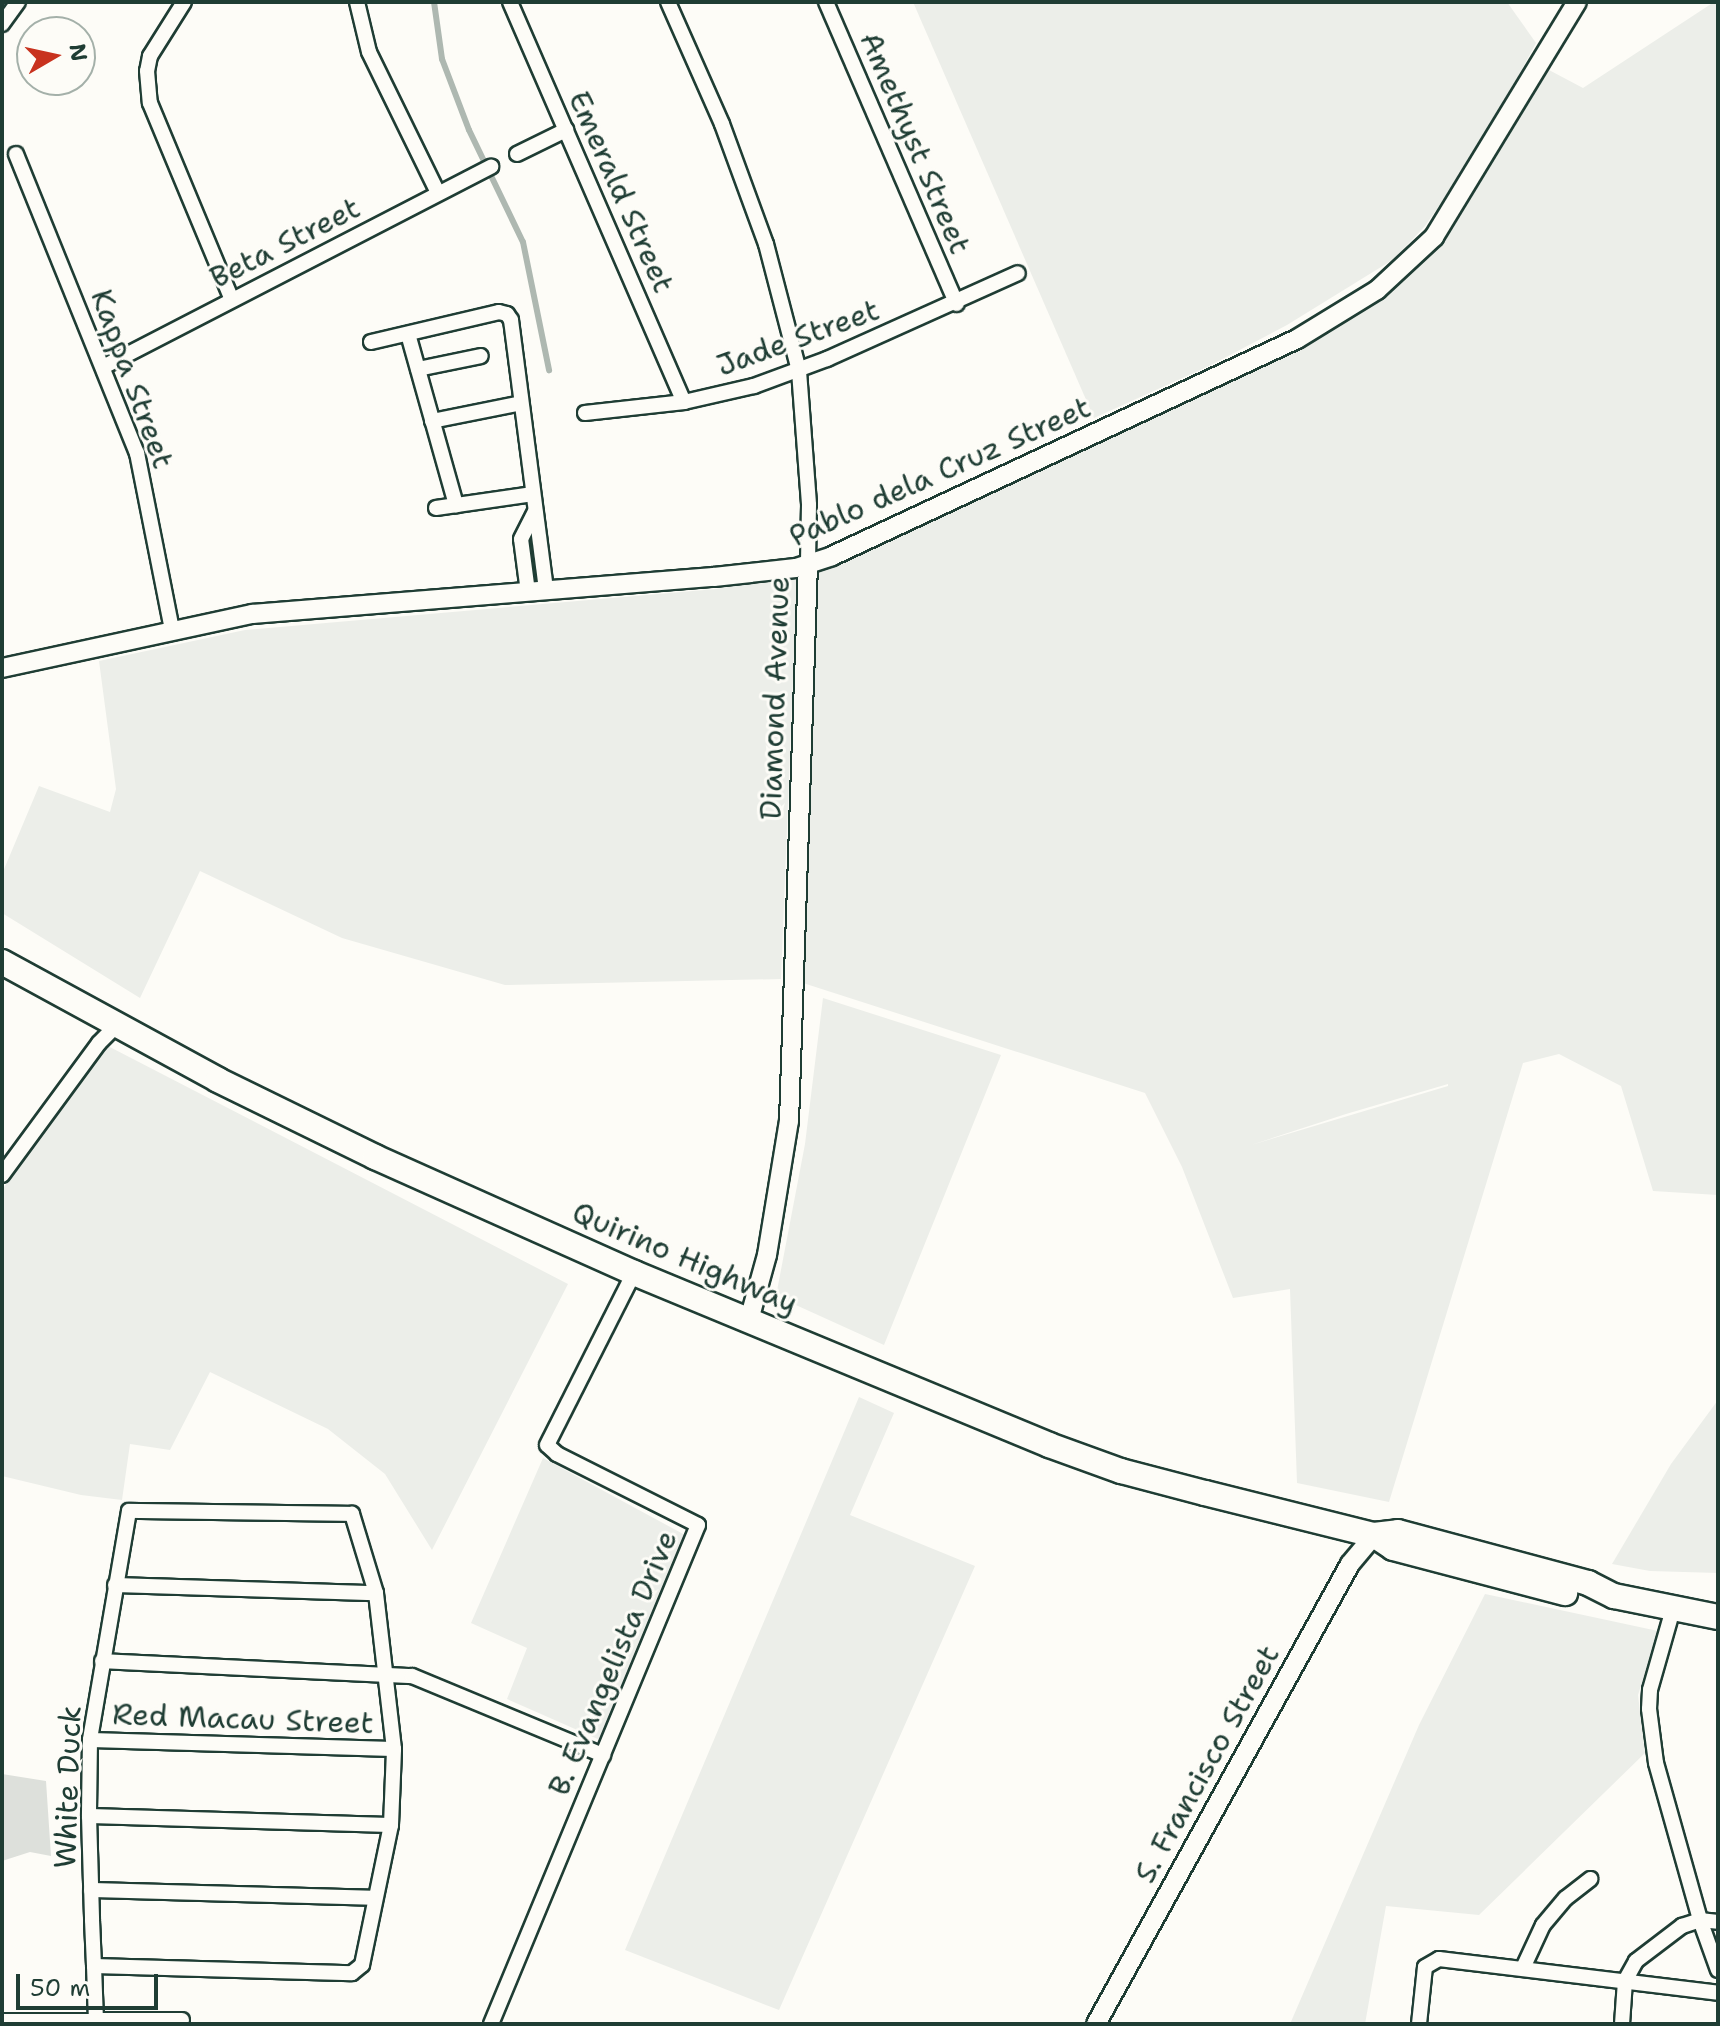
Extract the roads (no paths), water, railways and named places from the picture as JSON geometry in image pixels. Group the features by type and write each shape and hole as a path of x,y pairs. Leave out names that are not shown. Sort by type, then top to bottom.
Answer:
{"main road":[{"name":"Quirino Highway","path":"2,962 117,1025 375,1157 634,1273 1049,1445 1121,1471 1374,1535 1393,1548 1514,1581 1584,1597 1614,1596 1718,1617"}],"street":[{"path":"2,24 18,2"},
{"path":"184,2 150,56 147,71 150,103 232,300"},
{"path":"357,2 369,52 438,193"},
{"name":"Emerald Street","path":"510,2 684,402"},
{"name":"Diamond Avenue","path":"668,2 722,124 766,244 799,371 809,505 789,1121 769,1241 749,1320"},
{"name":"Amethyst Street","path":"826,2 957,304"},
{"name":"Pablo dela Cruz Street","path":"2,668 172,629 313,607 714,577 808,564 902,525 1297,339 1377,290 1434,237 1577,2"},
{"path":"517,154 566,130"},
{"name":"Kappa Street","path":"16,154 137,453 172,629"},
{"name":"Beta Street","path":"103,367 491,167"},
{"name":"Jade Street","path":"585,413 684,402 799,371 957,304 1018,273"},
{"path":"371,342 499,312 507,314 511,320 536,512 521,539 537,591"},
{"path":"408,334 456,505"},
{"path":"418,369 481,356"},
{"path":"432,421 521,403"},
{"path":"436,508 533,494"},
{"path":"2,1175 99,1043 117,1025"},
{"name":"B. Evangelista Drive","path":"491,2024 698,1525 557,1454 547,1445 634,1273"},
{"name":"White Duck","path":"96,2020 89,1816 90,1740 129,1511 352,1514 376,1593"},
{"name":"S. Francisco Street","path":"1096,2024 1350,1564 1374,1535"},
{"path":"94,1966 359,1971 391,1825 394,1749 388,1673 376,1593 115,1585"},
{"path":"1673,1609 1650,1690 1649,1709 1656,1763 1700,1920 1718,1970"},
{"path":"102,1661 412,1676 603,1755"},
{"name":"Red Macau Street","path":"90,1740 394,1749"},
{"path":"89,1816 391,1825"},
{"path":"1523,1968 1543,1925 1566,1898 1590,1879"},
{"path":"91,1890 374,1898"},
{"path":"1622,2024 1625,1981 1636,1961 1668,1934 1700,1920 1718,1922"},
{"path":"1419,2024 1425,1967 1439,1959 1718,1993"},
{"path":"2,2021 182,2020"}],"waterway":[{"path":"434,2 442,59 469,130 523,242 549,370"}]}
